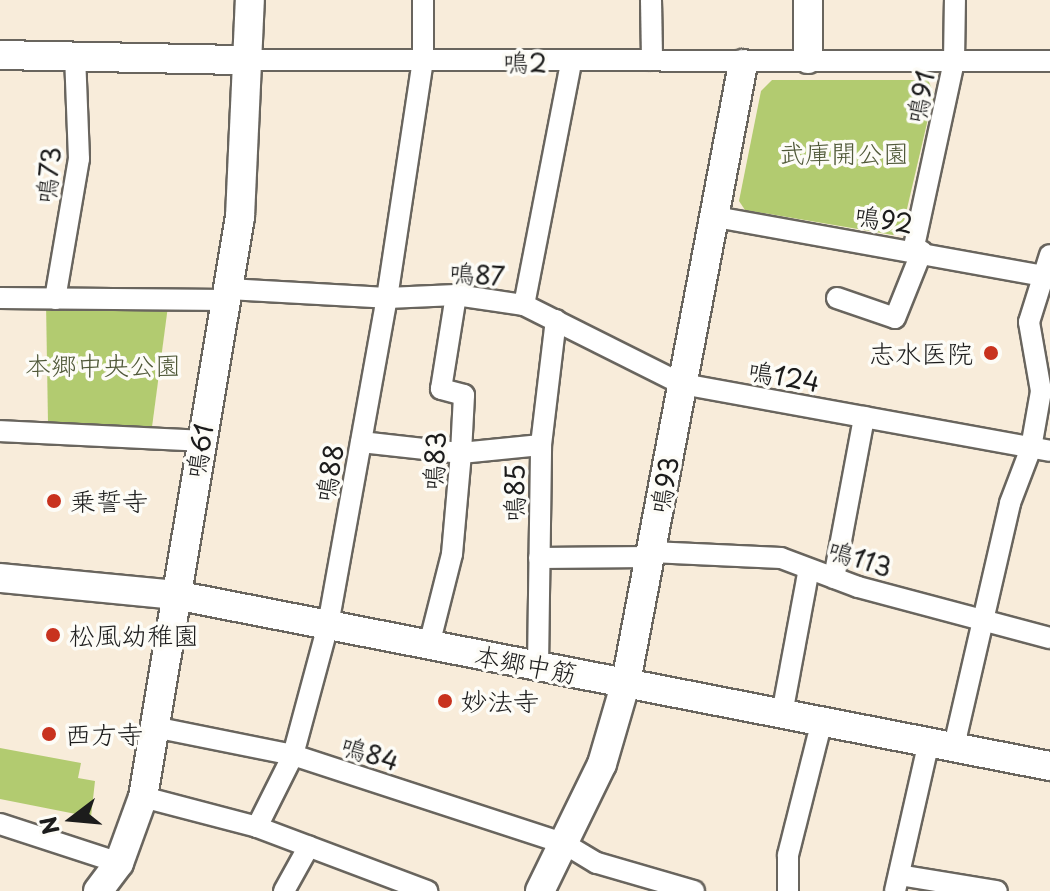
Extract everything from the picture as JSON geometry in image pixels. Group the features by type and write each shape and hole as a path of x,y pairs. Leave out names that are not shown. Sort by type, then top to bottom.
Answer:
{"street":[{"name":"鳴61","path":"98,891 119,863 143,797 240,217 250,0"},
{"name":"鳴88","path":"257,827 293,755 328,625 387,298 423,59 423,0"},
{"path":"651,0 652,60"},
{"path":"808,0 808,59"},
{"name":"鳴91","path":"837,298 895,318 917,251 954,61 955,0"},
{"name":"鳴2","path":"0,55 249,60 423,59 571,64 652,60 743,64 808,59 1050,61"},
{"name":"鳴73","path":"55,299 79,159 75,56"},
{"name":"鳴87","path":"0,298 227,295 387,298 456,295 524,305 571,64"},
{"name":"鳴93","path":"540,891 602,764 626,682 743,64"},
{"name":"鳴92","path":"716,217 1043,276"},
{"path":"997,891 897,883 981,618 1010,503 1041,449 1041,391 1029,322 1050,255"},
{"name":"鳴83","path":"429,645 452,554 461,453 464,395 441,389 456,295"},
{"name":"鳴124","path":"524,305 682,384 1041,449"},
{"name":"鳴85","path":"538,667 541,445 556,320"},
{"path":"834,578 864,417"},
{"path":"0,431 201,441"},
{"path":"361,442 461,453 541,445"},
{"name":"鳴113","path":"539,558 650,555 781,558 834,578 1050,638"},
{"path":"782,714 809,569"},
{"name":"本郷中筋","path":"0,578 175,595 1050,766"},
{"path":"788,891 788,855 822,721"},
{"name":"鳴84","path":"154,727 293,755 565,844 597,863 694,891"},
{"path":"143,797 257,827 427,891"},
{"path":"0,824 119,863"},
{"path":"284,891 309,846"}],"green space":[{"name":"武庫開公園","path":"772,80 928,80 934,93 903,226 893,235 745,210 739,201 761,91"},
{"name":"本郷中央公園","path":"46,302 168,306 152,427 48,423"},
{"path":"0,748 81,763 78,778 95,781 91,817 0,799"}],"place":[{"name":"志水医院","path":"991,353"},
{"name":"乗誓寺","path":"54,501"},
{"name":"松風幼稚園","path":"53,635"},
{"name":"妙法寺","path":"445,701"},
{"name":"西方寺","path":"49,734"}]}
